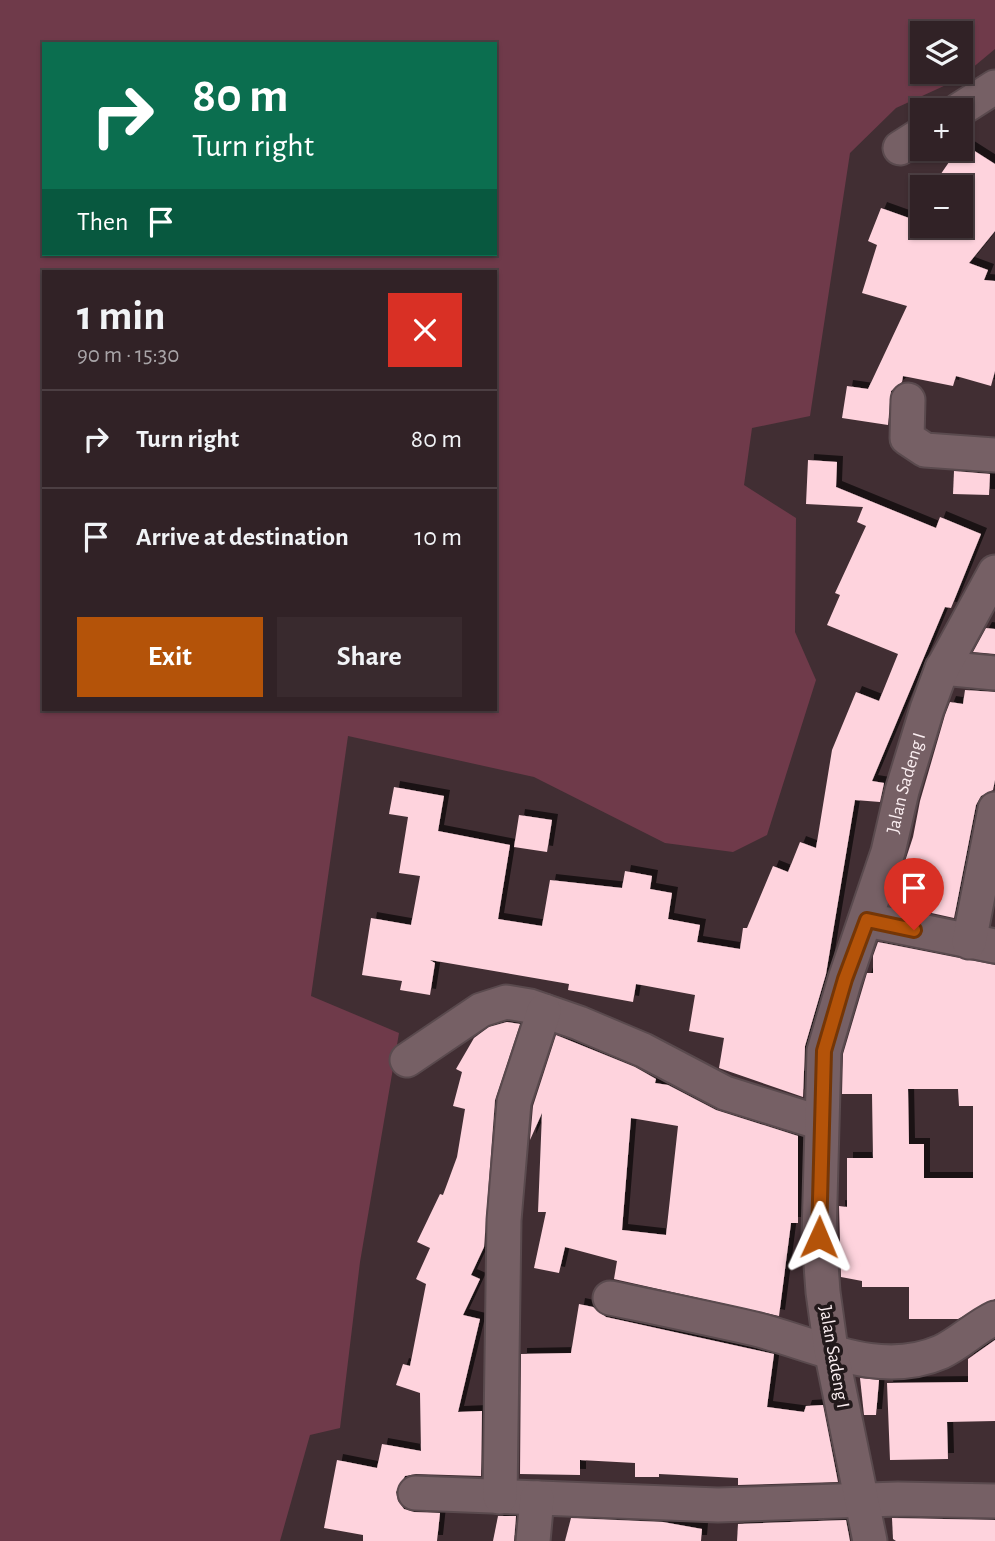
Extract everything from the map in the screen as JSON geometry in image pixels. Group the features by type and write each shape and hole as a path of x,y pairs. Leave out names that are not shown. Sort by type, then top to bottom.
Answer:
{"street":[{"path":"973,101 995,87"},
{"path":"908,400 907,438 925,450 995,455"},
{"name":"Jalan Sadeng I","path":"870,1541 831,1350 819,1237 824,1051 888,852 902,791 942,668 995,572"},
{"path":"942,668 995,673"},
{"path":"867,920 982,944 995,809"},
{"path":"407,1060 481,1010 506,1002 544,1011 643,1050 725,1093 821,1123"},
{"path":"500,1496 503,1233 514,1102 544,1011"},
{"path":"610,1298 717,1320 831,1350 843,1357 893,1362 941,1352 995,1318"},
{"path":"415,1493 718,1504 898,1499 995,1501"},
{"path":"533,1541 537,1498"}],"shaded area":[{"path":"0,0 995,0 995,49 973,67 973,21 910,21 910,84 948,84 918,98 910,98 910,102 896,108 850,153 810,416 752,428 744,485 796,518 795,632 816,680 767,835 733,852 665,843 534,777 348,736 311,996 399,1033 360,1262 340,1428 310,1435 280,1541 0,1541"}],"building":[{"path":"973,150 995,164 995,231 969,263 988,270 984,280 995,281 995,371 991,386 956,376 953,386 903,376 902,382 891,391 888,425 842,418 847,386 868,389 907,306 862,293 877,245 868,241 881,208 910,216 910,238 973,238 973,175 940,175 950,161 973,161"},
{"path":"808,460 837,462 836,487 936,528 940,517 981,534 951,608 945,607 872,781 884,783 880,802 855,800 826,974 805,1046 803,1097 719,1068 724,1038 689,1031 695,995 636,984 633,1002 568,990 569,984 430,960 435,963 430,995 400,990 402,981 362,975 371,918 411,925 420,876 399,873 408,817 389,814 394,787 444,796 438,831 510,845 498,919 542,926 550,880 622,888 625,871 652,876 650,889 672,893 668,919 700,925 697,942 740,949 743,928 747,928 773,866 788,872 800,842 816,848 832,750 856,692 879,701 898,654 827,625 840,595 835,593 866,526 857,522 863,507 806,504"},
{"path":"954,471 990,474 989,495 953,494"},
{"path":"986,628 995,629 995,654 973,652"},
{"path":"965,690 995,692 995,780 993,790 981,796 976,805 954,918 891,904 913,837 920,801 945,715 950,702 963,704"},
{"path":"519,815 552,820 547,852 514,847"},
{"path":"878,942 995,965 995,1299 958,1319 909,1319 909,1287 862,1287 862,1281 841,1277 839,1206 847,1207 847,1158 873,1158 872,1094 842,1094 843,1054 867,973 873,973 873,956","holes":["908,1089 958,1089 959,1106 973,1106 973,1178 924,1178 924,1144 909,1144"]},
{"path":"507,1022 520,1024 495,1100 484,1247 471,1275 480,1279 463,1315 480,1319 458,1412 482,1411 481,1476 405,1476 396,1492 398,1501 404,1509 414,1512 440,1513 437,1541 363,1541 363,1535 324,1528 337,1460 377,1468 382,1444 421,1451 420,1393 396,1385 403,1364 410,1366 426,1284 416,1279 430,1248 417,1242 440,1194 443,1195 457,1157 465,1109 453,1106 462,1072 456,1069 474,1038 489,1027"},
{"path":"556,1035 635,1067 656,1079 655,1083 668,1085 716,1110 798,1136 798,1223 791,1223 779,1316 614,1279 617,1261 565,1247 559,1273 534,1268 546,1212 538,1212 542,1113 530,1140 533,1106","holes":["631,1118 678,1126 666,1235 622,1230"]},
{"path":"579,1304 593,1307 606,1317 774,1354 767,1407 804,1412 806,1406 823,1405 838,1482 738,1485 738,1478 659,1474 659,1477 635,1477 635,1463 580,1460 580,1475 520,1474 521,1354 571,1353"},
{"path":"995,1340 995,1421 947,1422 948,1459 890,1460 887,1383 968,1382 968,1359"},
{"path":"860,1378 879,1380 876,1415 864,1415"},
{"path":"498,1516 516,1516 514,1541 493,1541"},
{"path":"571,1518 663,1522 702,1529 701,1541 565,1541"},
{"path":"892,1518 995,1520 995,1541 896,1541 893,1539"},
{"path":"846,1520 850,1541 737,1541 738,1524"}],"route":[{"path":"819,1237 824,1051 845,979 867,920 914,930"}]}
